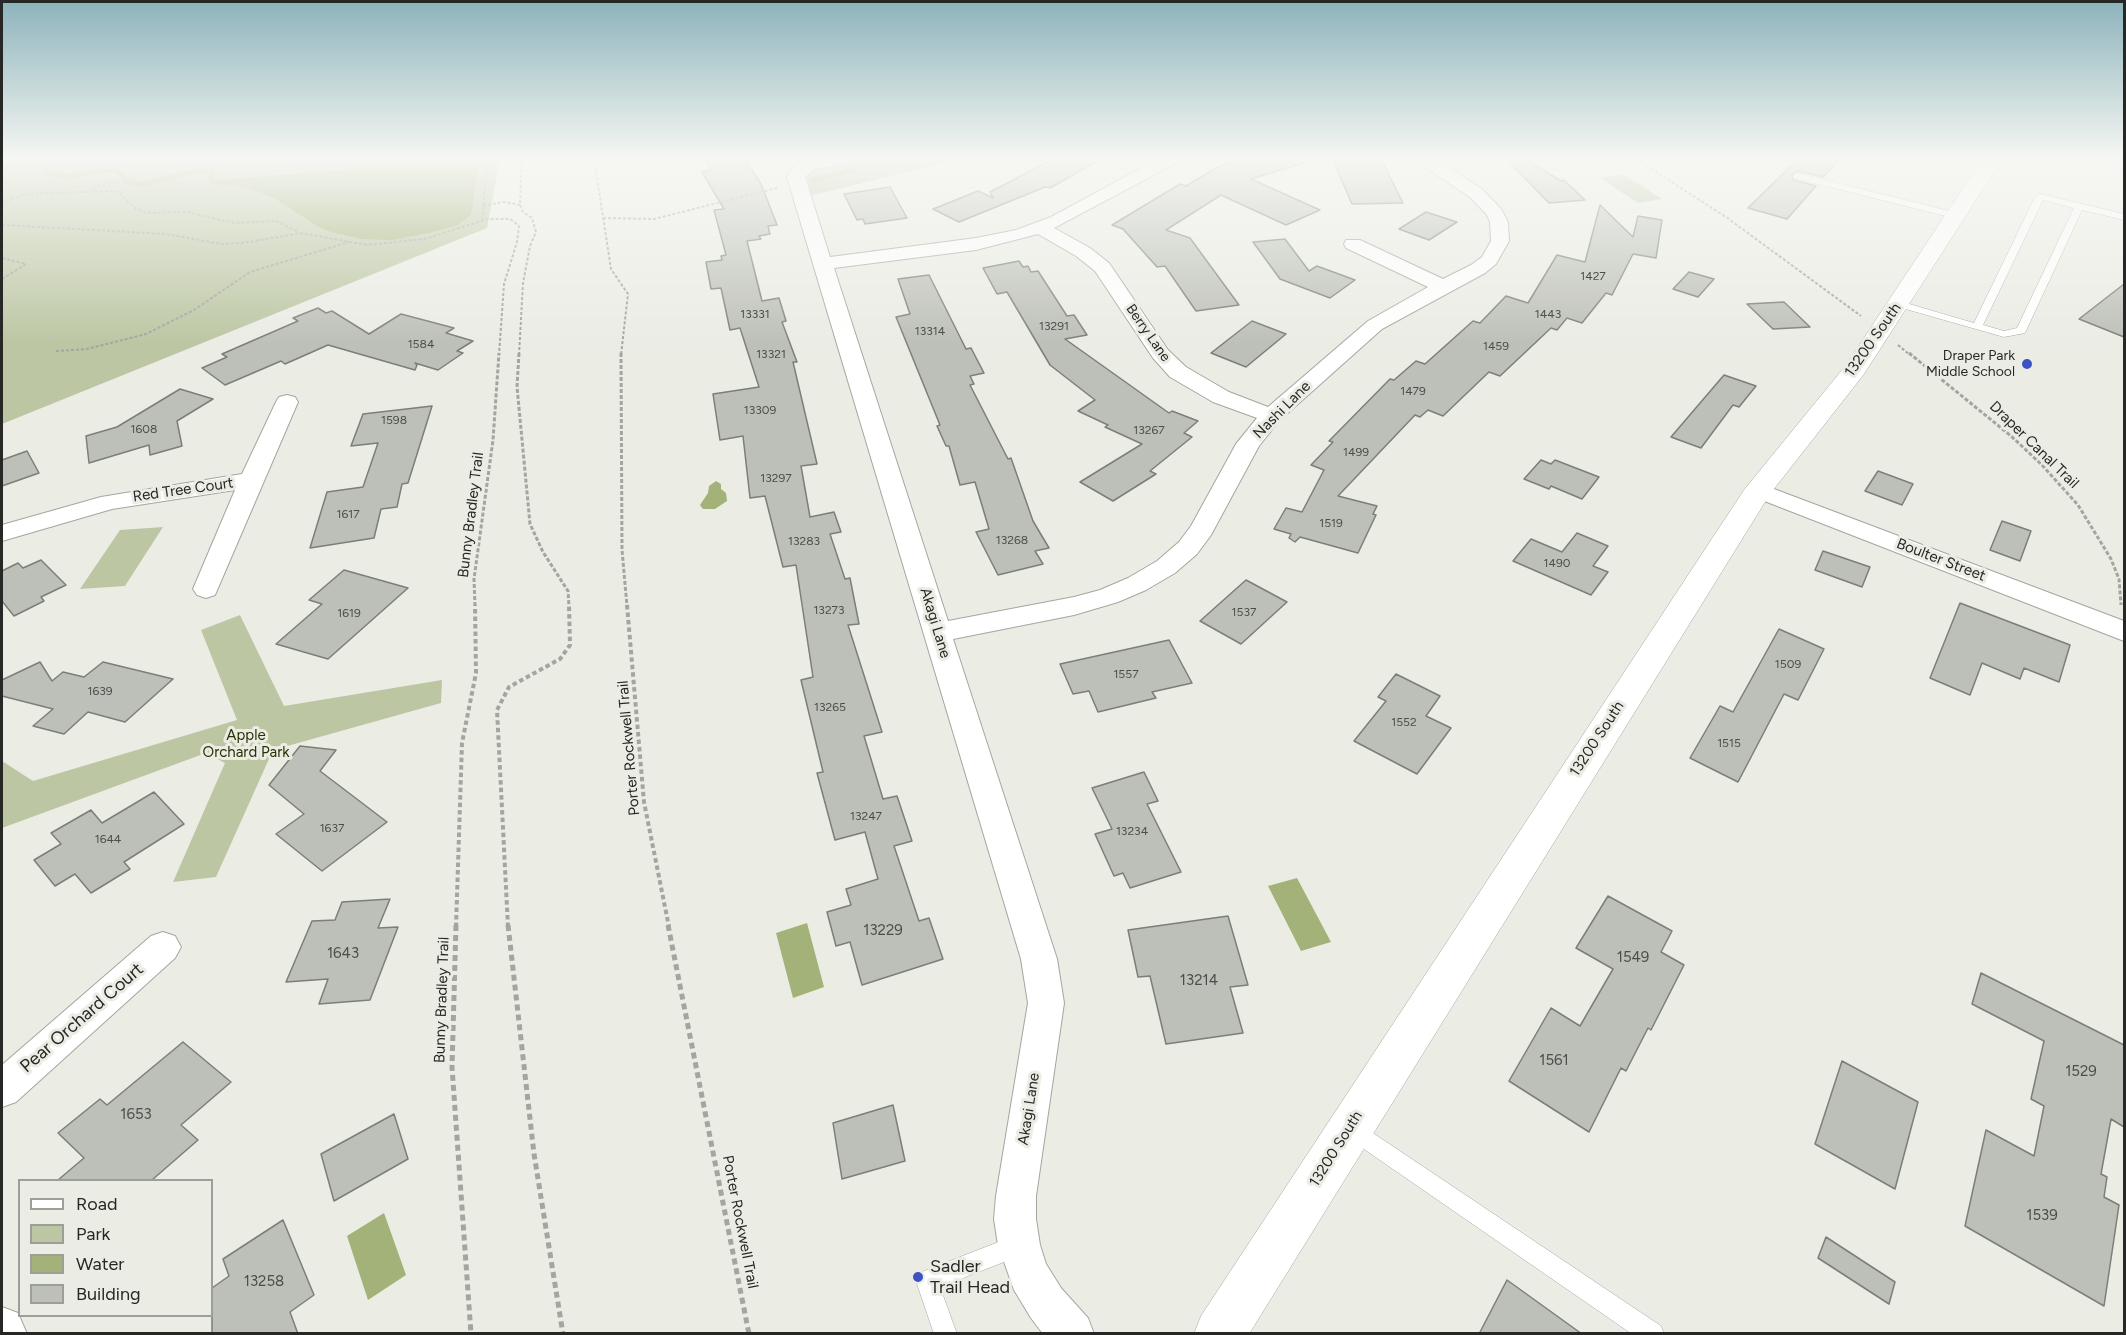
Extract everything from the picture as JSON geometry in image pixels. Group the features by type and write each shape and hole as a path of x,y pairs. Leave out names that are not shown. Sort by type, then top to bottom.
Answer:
{"street":[{"name":"Akagi Lane","path":"810,220 1044,981 1046,1003 1016,1196 1015,1219 1019,1245 1035,1284 1046,1303 1072,1334"},
{"path":"824,264 976,244 1041,228 1055,220"},
{"name":"Nashi Lane","path":"938,632 1074,606 1128,588 1166,567 1188,548 1202,529 1248,444 1271,416 1375,325 1478,269 1490,260 1500,241 1498,220"},
{"name":"13200 South","path":"1219,1334 1758,490 1855,369 1899,304 1951,220"},
{"name":"Berry Lane","path":"1041,228 1083,252 1102,267 1160,354 1178,372 1221,397 1271,416"},
{"path":"1353,244 1444,287"},
{"path":"251,480 287,402"},
{"name":"Red Tree Court","path":"2,533 110,502 251,480"},
{"name":"Red Tree Court","path":"206,589 251,480"},
{"name":"Boulter Street","path":"1758,490 2120,629"},
{"name":"Pear Orchard Court","path":"2,1089 163,947"},
{"path":"2,1329 5,1334"}],"lane":[{"path":"1977,327 2029,220"},
{"path":"1899,304 2004,334 2021,331 2072,220"},
{"path":"1350,1127 1653,1334"},
{"path":"946,1334 927,1281 1019,1245"}],"path":[{"path":"223,220 235,223 276,221 301,233"},
{"name":"Bunny Bradley Trail","path":"2,225 166,234 221,244 301,233 367,245 397,244 448,233 481,220"},
{"name":"Bunny Bradley Trail","path":"471,1334 452,1067 462,743 476,673 474,579 493,440 504,284 517,242 519,226 509,220"},
{"path":"533,220 536,232 530,246 523,283 517,387 530,524 543,552 568,591 570,645 560,659 509,687 497,710 508,926 534,1154 563,1334"},
{"name":"Porter Rockwell Trail","path":"603,220 611,269 628,294 621,356 622,550 644,802 749,1334"},
{"path":"1730,220 1861,316"},
{"path":"56,351 87,349 146,334 194,310 250,272 350,242"},
{"path":"2,258 26,264 2,279"},
{"name":"Draper Canal Trail","path":"1903,349 2011,436 2041,464 2078,505 2094,529 2119,579 2122,596 2120,629"}],"green space":[{"path":"2,220 488,220 487,228 2,424"},
{"path":"163,527 125,586 80,589 120,530"},
{"name":"Apple Orchard Park","path":"240,615 284,706 442,680 441,703 273,750 216,877 173,882 225,763 206,753 2,828 2,761 33,781 237,720 201,630"}],"water":[{"path":"308,220 464,220 458,225 429,233 392,240 362,239 331,232"},
{"path":"716,481 721,484 721,489 726,493 727,501 715,509 703,509 700,505 708,493 709,486"},
{"path":"1297,878 1331,942 1301,951 1268,886"},
{"path":"807,923 824,987 793,998 776,933"},
{"path":"384,1213 406,1275 368,1300 347,1236"}],"building":[{"path":"717,220 775,220 777,225 768,226 770,234 759,236 761,239 747,241 762,301 779,298 786,321 782,322 797,362 793,362 817,464 801,466 810,517 834,512 841,532 830,534 845,579 850,578 859,624 848,625 882,732 864,736 883,799 897,796 912,841 894,846 919,921 929,918 943,959 862,985 850,942 836,946 827,912 851,905 846,889 878,879 865,832 835,840 817,773 823,772 801,680 813,677 796,565 783,567 765,496 750,498 743,436 720,440 713,394 759,387 740,328 730,330 721,288 711,289 706,262 722,260 721,256 726,255"},
{"path":"864,220 891,220 865,224"},
{"path":"1120,220 1181,220 1166,230 1190,238 1239,305 1196,311 1165,266 1157,267 1123,229 1112,225"},
{"path":"1276,220 1297,220 1286,225"},
{"path":"1413,220 1457,222 1429,240 1399,229"},
{"path":"1596,220 1616,220 1633,237 1637,220 1662,220 1656,258 1633,254 1612,295 1606,293 1582,323 1567,318 1557,330 1551,328 1500,376 1489,372 1443,416 1428,410 1420,417 1415,415 1338,496 1377,506 1373,514 1376,515 1358,553 1300,537 1295,542 1289,538 1291,534 1274,529 1286,508 1302,512 1324,470 1311,465 1333,442 1329,441 1390,379 1394,380 1416,361 1425,364 1473,321 1480,323 1506,296 1528,303 1557,255 1585,262"},
{"path":"1285,239 1309,271 1317,266 1355,280 1330,298 1280,279 1253,242"},
{"path":"1019,261 1023,267 1028,266 1031,272 1038,271 1067,316 1074,315 1087,335 1065,339 1169,413 1172,411 1198,421 1184,433 1192,437 1150,471 1156,474 1113,501 1080,482 1142,444 1105,427 1108,425 1078,411 1095,400 1050,365 1007,292 997,294 983,268"},
{"path":"1689,272 1714,279 1698,297 1673,289"},
{"path":"929,275 966,349 971,348 984,373 970,376 974,384 970,385 1008,459 1011,458 1033,521 1049,548 1035,551 1043,564 998,575 976,532 989,529 975,482 960,485 949,446 946,446 937,426 940,425 896,317 910,314 898,279"},
{"path":"2124,284 2124,337 2079,319"},
{"path":"1784,302 1810,327 1773,329 1747,304"},
{"path":"318,308 326,313 332,311 369,334 401,314 454,328 446,333 473,341 457,351 463,353 438,370 415,363 417,365 415,370 328,345 285,364 281,361 225,385 202,368 227,357 222,354 298,321 293,318"},
{"path":"1252,321 1286,334 1246,367 1211,353"},
{"path":"1724,375 1756,386 1739,407 1733,405 1701,448 1671,437"},
{"path":"180,389 213,399 177,421 182,446 150,455 149,445 89,463 86,436 117,427"},
{"path":"432,406 408,483 402,484 397,507 381,509 374,538 310,548 327,492 363,487 378,443 351,446 363,414"},
{"path":"27,451 39,473 2,486 2,460"},
{"path":"1541,460 1551,464 1555,460 1599,477 1582,499 1551,486 1549,489 1524,479"},
{"path":"1878,471 1913,484 1902,505 1865,491"},
{"path":"2002,521 2031,531 2020,561 1990,550"},
{"path":"1577,533 1608,546 1593,566 1608,572 1591,595 1513,561 1531,539 1562,552"},
{"path":"1823,551 1870,567 1862,587 1815,570"},
{"path":"41,560 66,585 41,597 44,601 14,616 2,601 2,571 18,563 23,568"},
{"path":"344,570 408,588 328,659 276,644 322,604 309,600"},
{"path":"1246,580 1287,602 1241,644 1200,621"},
{"path":"1960,603 2070,645 2059,682 2024,668 2020,679 1982,663 1970,695 1930,678"},
{"path":"1779,629 1824,649 1798,700 1784,694 1738,782 1690,758 1720,706 1733,712"},
{"path":"1169,640 1192,683 1152,692 1156,698 1098,712 1089,691 1073,694 1060,664"},
{"path":"40,662 52,681 63,672 84,677 103,662 173,679 125,722 88,712 64,734 33,726 53,709 2,696 2,680"},
{"path":"1396,674 1440,696 1426,716 1451,728 1417,774 1354,741 1386,701 1378,697"},
{"path":"300,746 336,750 320,771 387,822 322,871 276,834 304,814 269,785"},
{"path":"1144,772 1158,801 1147,804 1181,872 1130,888 1123,873 1114,876 1095,834 1112,829 1092,788"},
{"path":"154,792 184,824 124,862 130,869 91,893 75,874 55,886 34,860 61,844 51,833 91,810 102,823"},
{"path":"1608,896 1672,931 1661,952 1684,965 1651,1030 1648,1028 1626,1071 1621,1068 1589,1132 1509,1081 1551,1008 1580,1026 1613,969 1576,948"},
{"path":"390,899 378,928 398,927 370,1000 319,1004 328,979 286,982 312,921 335,920 342,902"},
{"path":"1228,916 1248,985 1230,987 1243,1033 1166,1044 1150,976 1138,977 1128,930"},
{"path":"1981,973 2124,1045 2124,1127 2111,1119 2101,1174 2107,1177 2104,1197 2119,1205 2104,1306 1965,1226 1986,1130 2034,1156 2044,1106 2031,1099 2044,1041 1972,1004"},
{"path":"183,1042 231,1082 181,1125 198,1140 153,1179 59,1179 84,1158 58,1133 100,1099 107,1105"},
{"path":"1842,1061 1918,1102 1895,1189 1815,1144"},
{"path":"893,1105 905,1161 842,1179 833,1123"},
{"path":"394,1114 408,1159 334,1201 321,1154"},
{"path":"283,1220 314,1295 290,1312 298,1334 212,1334 213,1287 229,1276 223,1259"},
{"path":"1826,1237 1895,1282 1889,1304 1818,1258"},
{"path":"1507,1280 1582,1334 1479,1334"}],"place":[{"name":"Draper Park Middle School","path":"2027,364"},
{"name":"Sadler Trail Head","path":"918,1277"}]}
